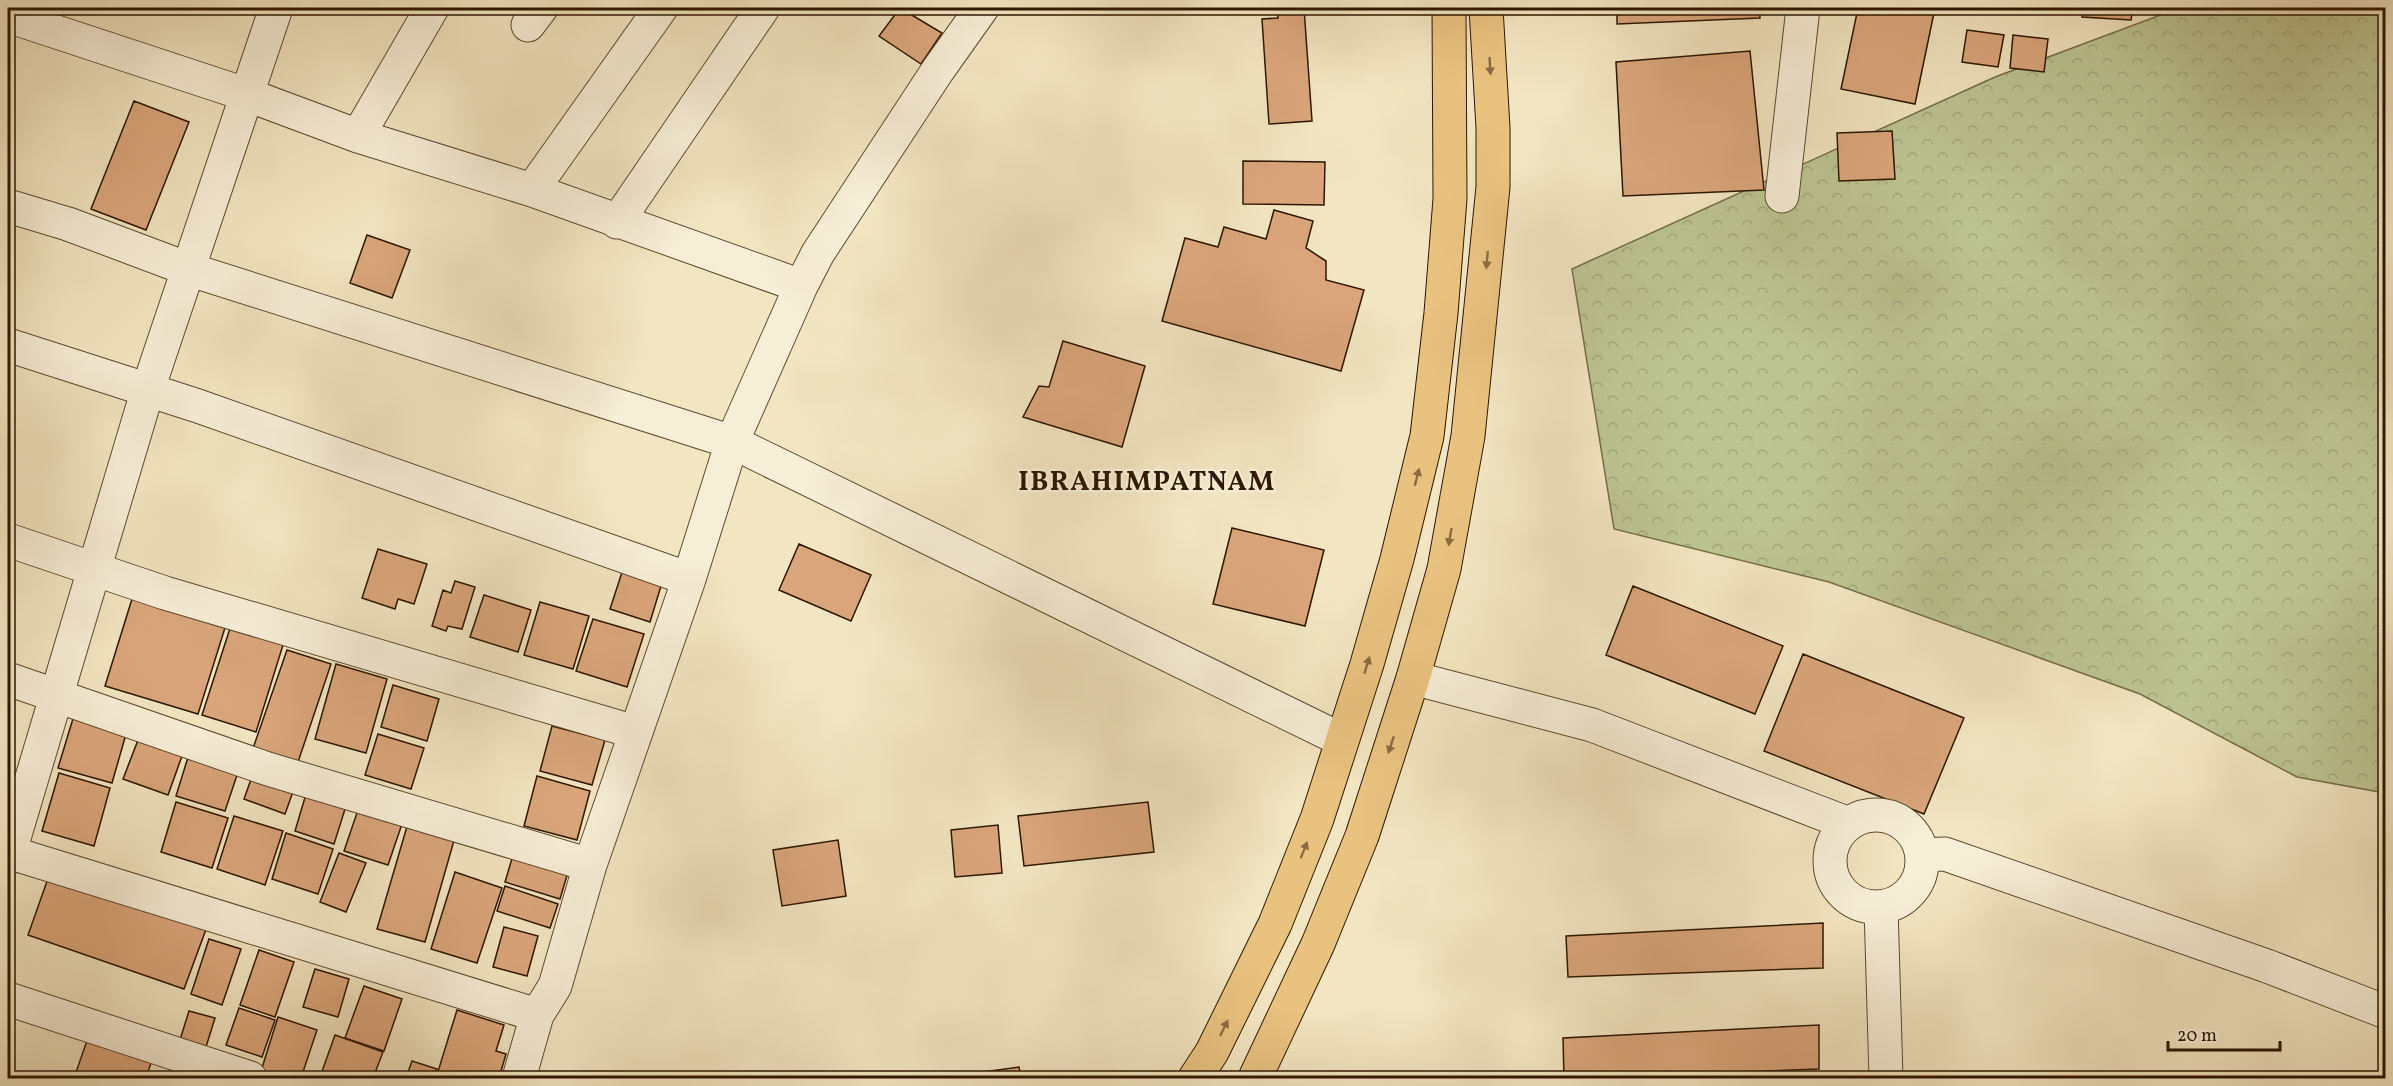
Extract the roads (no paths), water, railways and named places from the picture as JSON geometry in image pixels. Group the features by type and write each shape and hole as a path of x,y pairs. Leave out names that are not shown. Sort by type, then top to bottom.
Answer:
{"highway":[{"path":"1195,1078 1212,1052 1275,924 1317,819 1397,559 1427,436 1450,199 1449,8"},
{"path":"1256,1078 1318,944 1362,836 1413,678 1444,569 1468,436 1492,198 1493,128 1486,8"},
{"path":"1449,124 1493,128"}],"street":[{"path":"276,8 148,389 8,854 537,1015"},
{"path":"358,136 432,8"},
{"path":"532,190 661,8"},
{"path":"617,222 763,8"},
{"path":"519,1078 537,1015 555,986 590,865 689,579 732,441 818,253 938,70 982,8"},
{"path":"1782,196 1803,8"},
{"path":"8,16 248,95 358,136 532,190 801,286"},
{"path":"8,206 68,224 188,269 732,441 1342,740"},
{"path":"8,345 148,389 689,579"},
{"path":"8,540 95,570 635,732"},
{"path":"1413,678 1592,725 1849,824"},
{"path":"8,679 268,769 590,865"},
{"path":"1871,816 1895,818 1908,827 1918,840 1922,855 1921,872 1914,886 1903,897 1881,907 1857,903 1844,894 1834,881 1830,866 1831,850 1838,835 1849,824 1871,816"},
{"path":"1922,855 1945,854 2267,966 2385,1012"},
{"path":"1881,907 1887,1078"},
{"path":"8,999 250,1078"}],"district":[{"name":"IBRAHIMPATNAM","path":"1147,481"}]}
